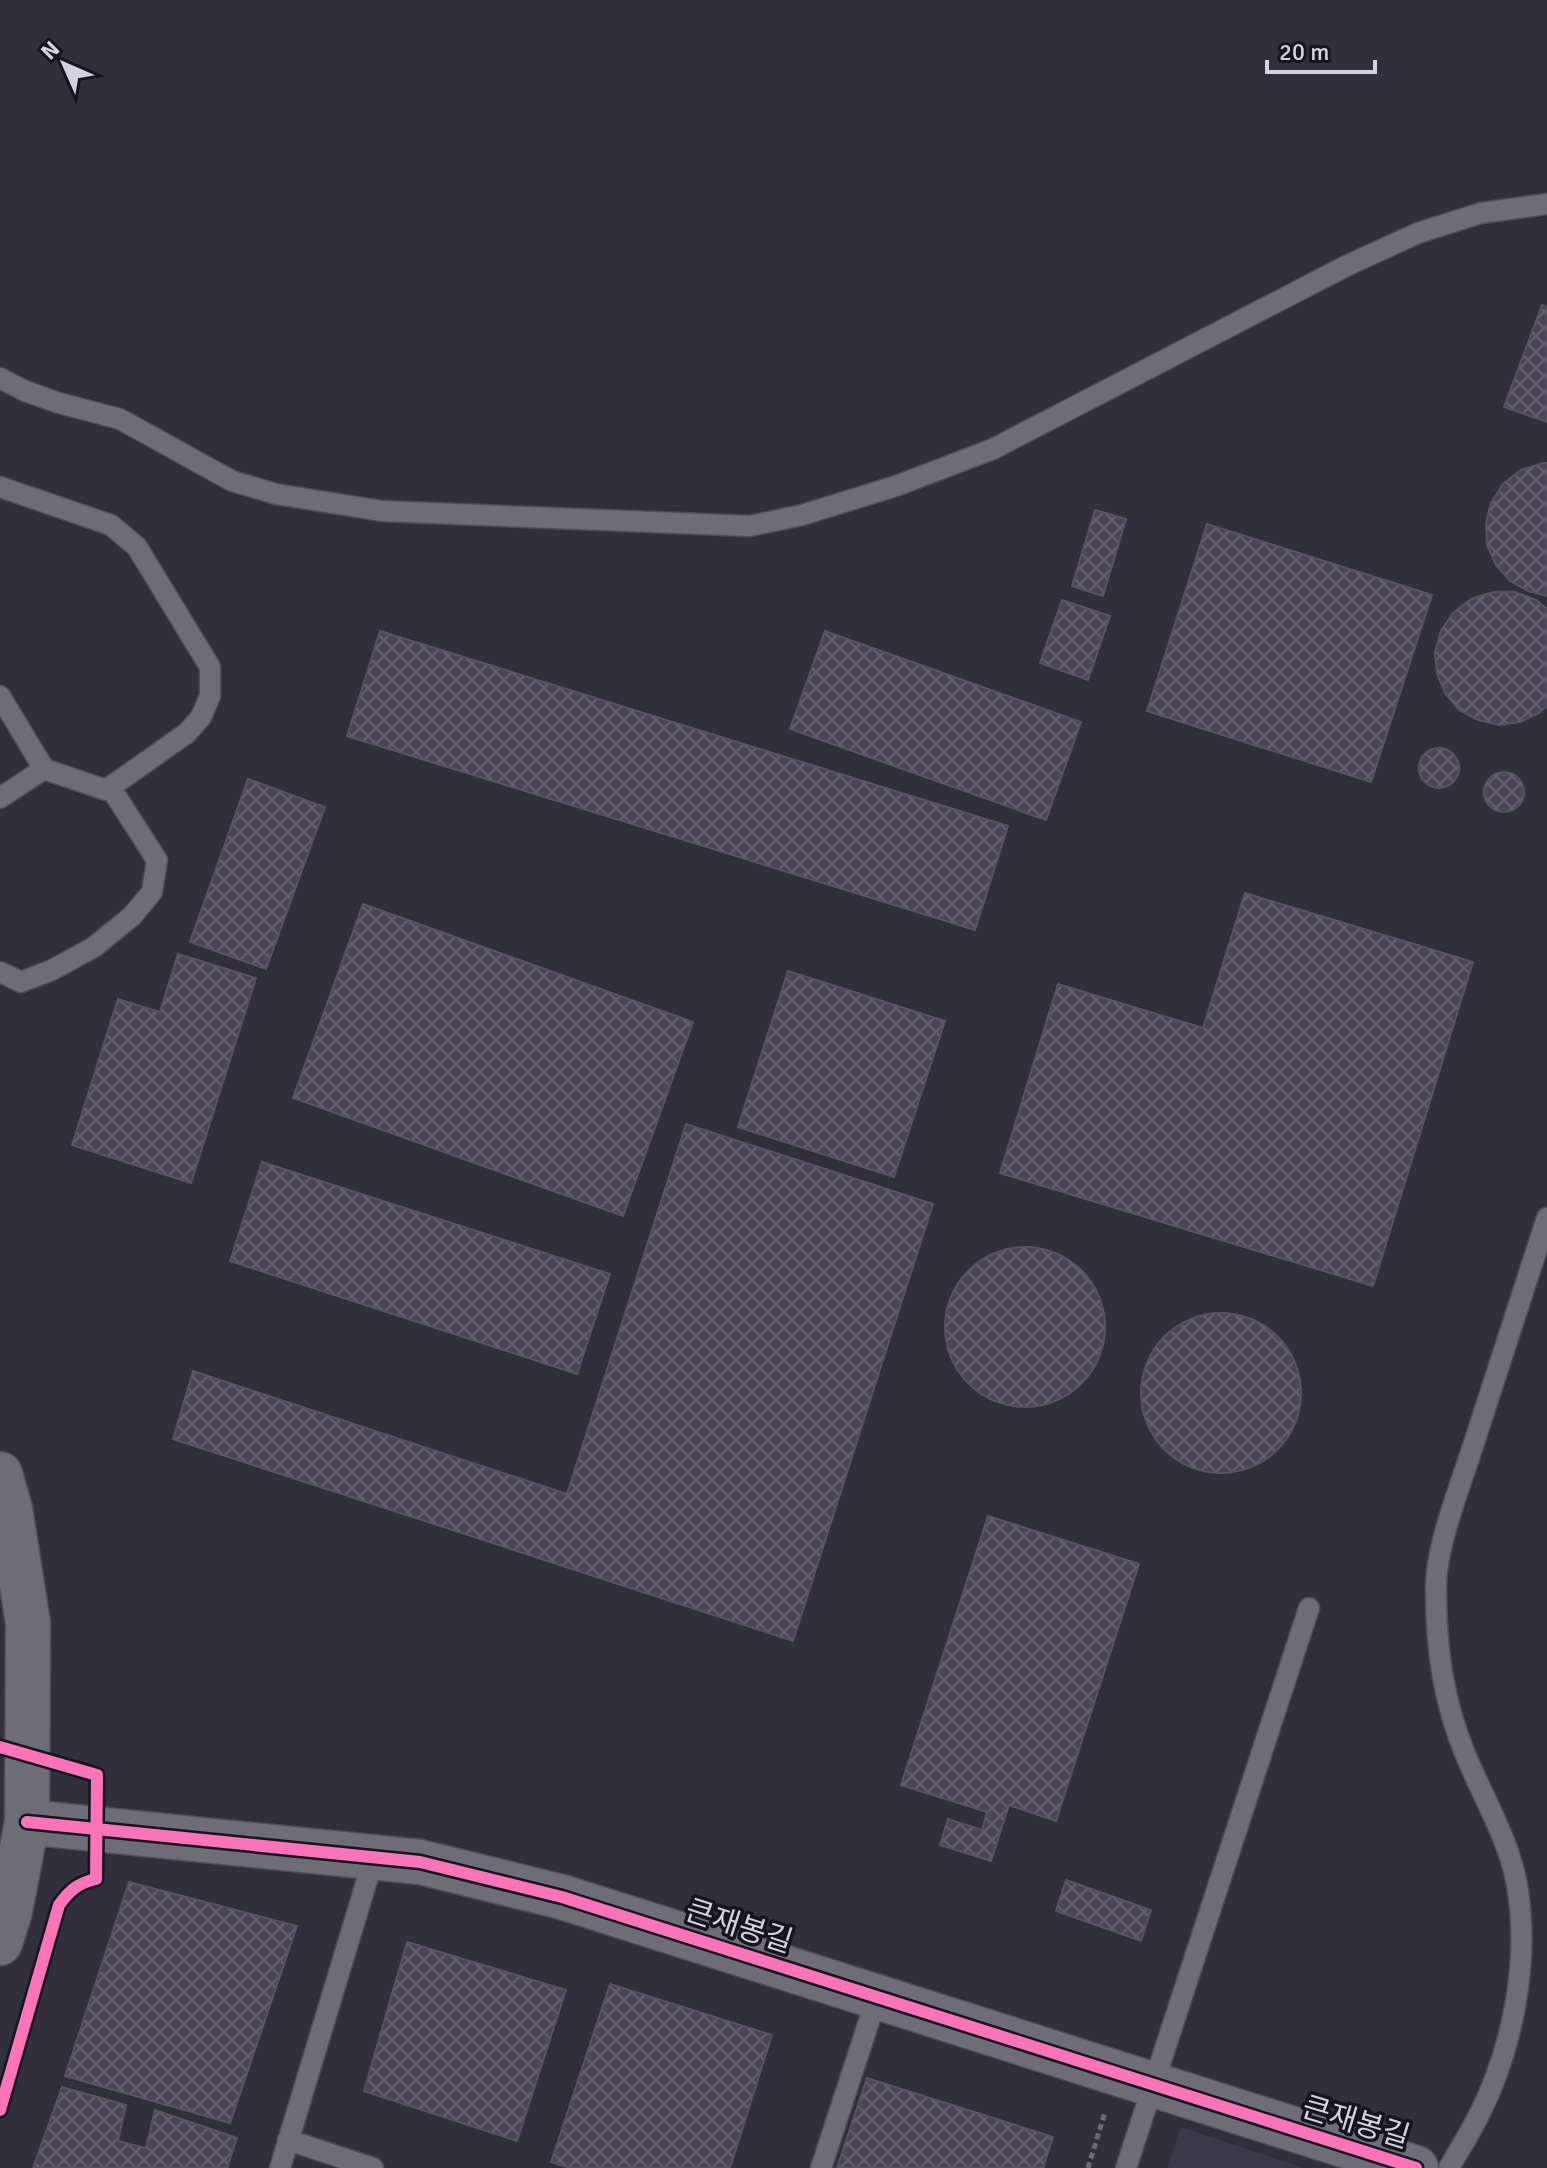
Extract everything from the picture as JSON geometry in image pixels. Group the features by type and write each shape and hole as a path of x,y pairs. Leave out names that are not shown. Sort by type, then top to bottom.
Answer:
{"street":[{"path":"0,1474 10,1509 28,1623 27,1822 10,1911 0,1943"},
{"name":"큰재봉길","path":"27,1822 420,1862 562,1897 1416,2168"}],"lane":[{"path":"0,378 59,403 120,419 232,481 276,494 382,511 750,526 802,515 896,486 993,449 1346,266 1418,233 1481,213 1547,204"},
{"path":"0,487 111,525 137,547 210,667 210,696 201,717 187,733 106,790 44,769 0,696"},
{"path":"0,798 44,769"},
{"path":"0,972 21,982 52,970 94,947 132,916 152,892 157,860 110,787"},
{"path":"1449,2168 1480,2113 1506,2044 1518,1991 1522,1934 1517,1884 1505,1845 1447,1705 1437,1649 1436,1584 1449,1519 1547,1218"},
{"path":"1126,2168 1309,1608"},
{"path":"280,2168 374,1857"},
{"path":"821,2168 877,1997"},
{"path":"288,2140 373,2168"}],"shaded area":[{"path":"1181,2127 1303,2168 1167,2168"}],"building":[{"path":"1542,305 1547,307 1547,422 1504,407"},
{"path":"1547,463 1547,596 1528,591 1510,581 1496,565 1487,545 1486,523 1491,503 1503,484 1521,470"},
{"path":"1095,510 1126,519 1103,596 1072,586"},
{"path":"1207,524 1432,595 1371,782 1147,711"},
{"path":"1493,592 1515,592 1536,600 1547,609 1547,706 1520,722 1499,725 1478,720 1459,710 1445,693 1437,674 1435,652 1441,631 1453,613 1471,599"},
{"path":"1062,600 1110,616 1088,680 1040,663"},
{"path":"380,631 1008,826 975,930 347,736"},
{"path":"825,631 1081,722 1046,820 790,729"},
{"path":"1439,748 1453,754 1459,768 1453,782 1439,788 1425,782 1419,768 1425,754"},
{"path":"1504,772 1518,778 1524,792 1518,806 1504,812 1490,806 1484,792 1490,778"},
{"path":"248,779 325,807 266,969 190,942"},
{"path":"1245,893 1473,962 1373,1286 1000,1173 1058,984 1203,1028"},
{"path":"363,904 693,1022 623,1216 293,1098"},
{"path":"178,954 256,978 191,1183 72,1145 118,999 160,1012"},
{"path":"788,971 945,1021 894,1177 738,1127"},
{"path":"686,1124 933,1204 793,1641 173,1439 193,1371 567,1494"},
{"path":"262,1162 610,1274 577,1374 230,1261"},
{"path":"1025,1247 1056,1253 1081,1271 1099,1296 1105,1327 1099,1358 1081,1383 1056,1401 1025,1407 994,1401 969,1383 951,1358 945,1327 951,1296 969,1271 994,1253"},
{"path":"1221,1313 1252,1319 1277,1337 1295,1362 1301,1393 1295,1424 1277,1449 1252,1467 1221,1473 1190,1467 1165,1449 1147,1424 1141,1393 1147,1362 1165,1337 1190,1319"},
{"path":"988,1516 1139,1564 1056,1821 1009,1805 991,1861 940,1845 948,1819 982,1830 987,1812 901,1785"},
{"path":"1066,1880 1151,1910 1141,1941 1056,1911"},
{"path":"129,1882 297,1926 230,2123 65,2076"},
{"path":"407,1942 566,1990 517,2141 364,2091"},
{"path":"610,1984 772,2035 730,2168 570,2168 551,2162"},
{"path":"867,2078 1053,2137 1043,2168 837,2168"},
{"path":"62,2087 126,2105 118,2141 146,2148 155,2110 237,2138 227,2168 33,2168"}],"cycle path":[{"path":"0,1747 97,1775 96,1879 75,1888 59,1905 0,2110"},
{"path":"27,1822 420,1862 562,1897 1416,2168"}]}
